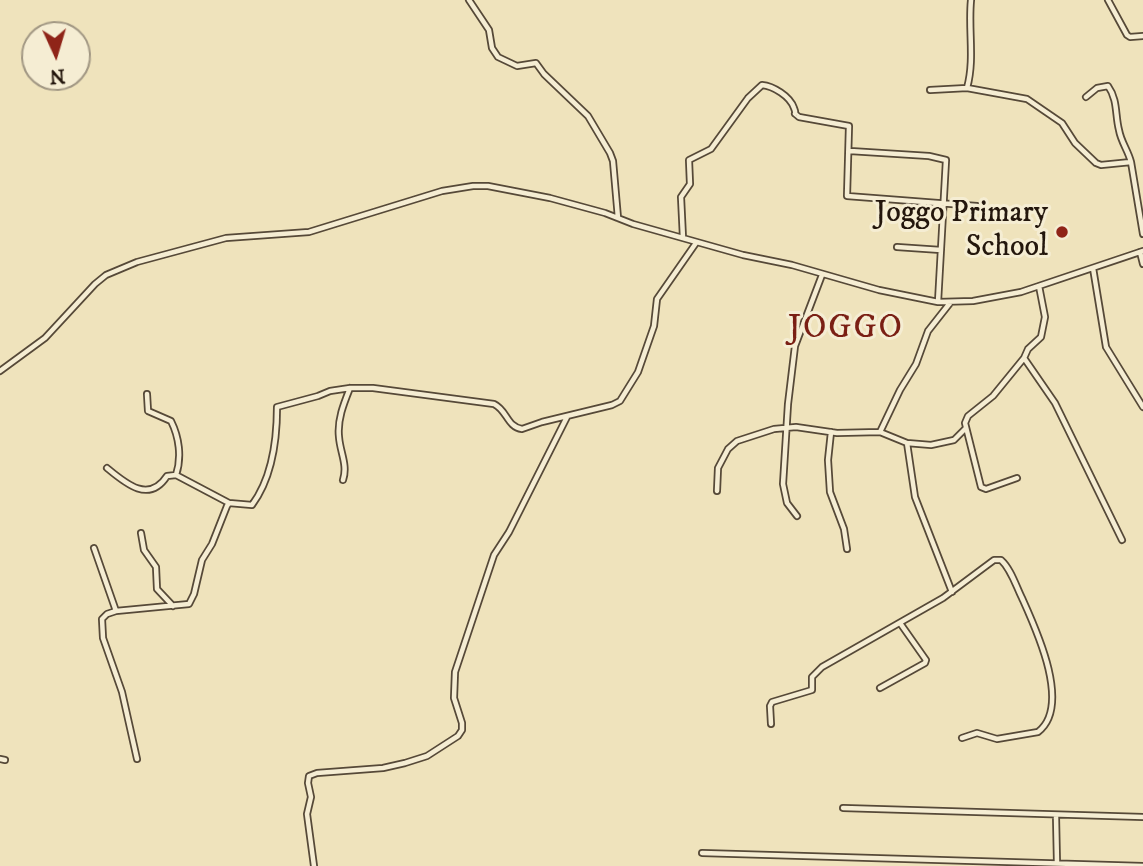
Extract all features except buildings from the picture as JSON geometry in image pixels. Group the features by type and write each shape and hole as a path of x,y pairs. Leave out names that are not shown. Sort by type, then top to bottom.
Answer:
{"street":[{"path":"469,0 489,30 492,48 498,57 517,66 536,63 595,125 613,161 618,218"},
{"path":"967,88 972,63 969,19 971,0"},
{"path":"1108,0 1126,35 1143,36"},
{"path":"683,238 681,197 690,184 689,160 711,149 748,98 762,85 776,88 792,103 795,114 799,117 849,126 848,196 977,206"},
{"path":"1086,97 1097,88 1108,86 1116,108 1119,132 1131,162 1143,234"},
{"path":"930,90 967,88 1027,99 1062,123 1075,143 1096,163 1101,165 1131,162"},
{"path":"850,151 929,156 946,160 938,302"},
{"path":"0,370 45,338 106,275 136,262 175,250 236,237 309,232 442,191 473,186 526,193 743,255 792,265 879,290 938,302 991,299 1039,286 1141,251 1143,264"},
{"path":"107,468 140,490 157,487 167,476 176,475 229,503 252,505 263,489 276,440 277,407 330,391 373,388 494,404 503,411 511,425 522,429 612,405 620,401 638,372 650,338 657,299 696,242"},
{"path":"897,247 941,250"},
{"path":"1093,268 1106,346 1143,407"},
{"path":"797,516 787,503 784,493 786,427 795,346 822,275"},
{"path":"1017,478 986,489 981,488 966,428 968,416 993,396 1024,358 1028,349 1041,337 1045,317 1039,286"},
{"path":"880,432 916,364 928,331 951,303"},
{"path":"1024,358 1055,403 1122,540"},
{"path":"343,480 345,465 338,434 349,388"},
{"path":"147,394 148,411 171,421 178,436 176,475"},
{"path":"314,866 307,814 311,797 309,776 317,773 383,768 418,760 458,736 462,730 463,723 454,698 455,672 494,555 509,533 567,416"},
{"path":"717,491 718,468 728,449 737,441 786,427 831,432 880,432 907,443 942,443 959,437 966,428"},
{"path":"831,432 830,492 844,529 847,549"},
{"path":"907,443 914,495 952,592"},
{"path":"137,759 122,692 101,629 102,619 116,611 173,607 191,601 202,560 212,544 229,503"},
{"path":"141,533 144,550 156,567 157,589 173,607"},
{"path":"94,548 116,611"},
{"path":"771,724 772,702 812,690 812,677 822,667 952,592 994,560 1001,560 1035,627 1052,679 1049,719 1038,732 997,739 977,733 962,738"},
{"path":"880,688 926,660 900,623"},
{"path":"843,808 1143,817"},
{"path":"1056,816 1057,863"},
{"path":"702,853 1143,866"}],"place":[{"name":"Joggo Primary School","path":"1062,232"}],"district":[{"name":"JOGGO","path":"846,330"}]}
